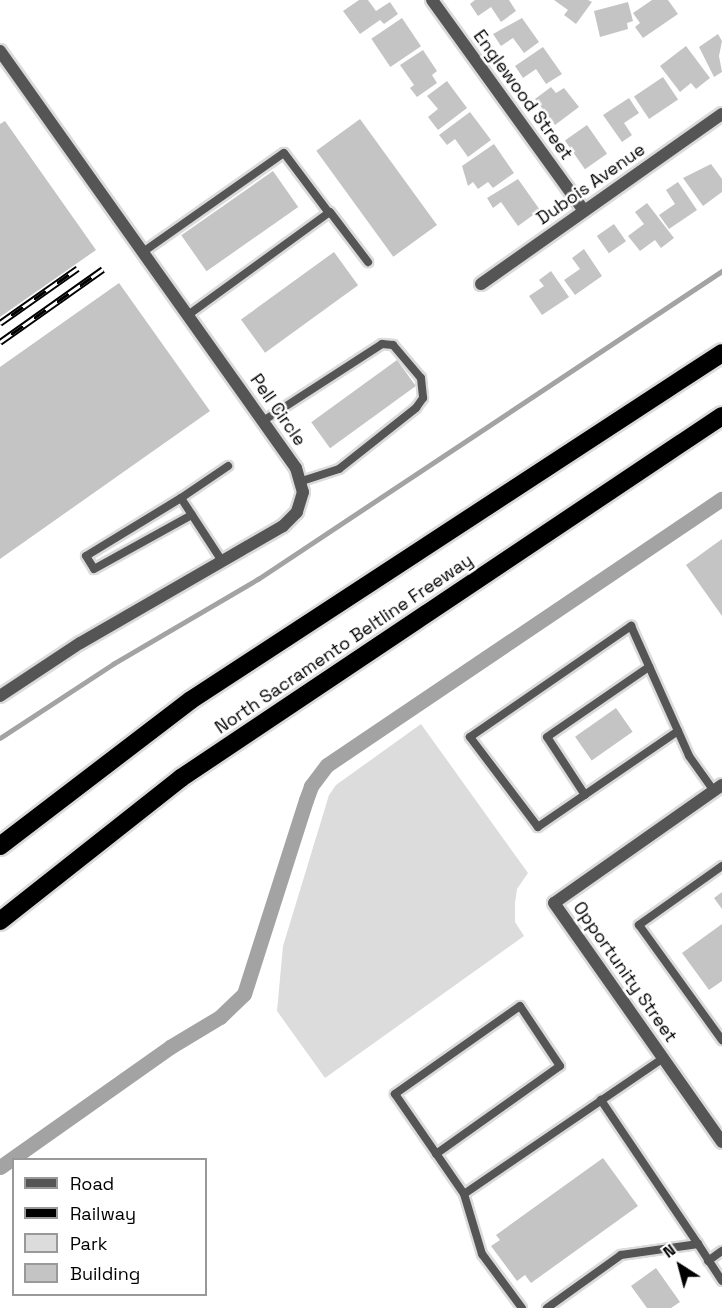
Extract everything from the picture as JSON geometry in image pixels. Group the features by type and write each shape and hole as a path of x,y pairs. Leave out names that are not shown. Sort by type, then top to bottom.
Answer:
{"highway":[{"name":"North Sacramento Beltline Freeway","path":"0,846 191,700 722,354"},
{"name":"North Sacramento Beltline Freeway","path":"0,921 181,778 722,416"}],"street":[{"name":"Englewood Street","path":"432,0 584,211"},
{"name":"Pell Circle","path":"2,56 263,421 302,482"},
{"name":"Dubois Avenue","path":"481,284 722,114"},
{"path":"0,696 80,643 291,520 302,503 302,482"},
{"name":"Opportunity Street","path":"719,789 554,903 722,1142"}],"lane":[{"path":"143,252 284,153 368,262"},
{"path":"188,315 329,213"},
{"path":"263,421 382,344 393,345 421,378 423,398 416,408 339,469 302,482"},
{"path":"192,515 94,569 86,556 181,498 228,466"},
{"path":"181,498 222,561"},
{"path":"678,731 538,827 470,737 631,626 649,667 678,731 689,756 719,789"},
{"path":"585,795 547,737 649,667"},
{"path":"722,866 639,925 722,1040"},
{"path":"436,1154 560,1066 520,1006 394,1094 436,1154 464,1194 482,1254 522,1308"},
{"path":"464,1194 663,1058"},
{"path":"601,1100 722,1281"},
{"path":"547,1308 621,1255 698,1244"},
{"path":"708,1261 722,1251"}],"green space":[{"path":"421,724 528,873 517,889 515,903 515,922 524,936 325,1078 277,1011 283,946 329,795 336,785"}],"building":[{"path":"359,0 368,0 376,11 390,2 398,14 384,24 380,20 360,34 343,11"},
{"path":"475,0 509,0 516,11 501,22 491,7 478,16 470,4"},
{"path":"554,0 592,2 576,24 564,15 568,10"},
{"path":"652,0 668,0 678,14 643,38 635,27 640,23 633,13"},
{"path":"628,2 633,21 627,23 628,29 600,37 594,11"},
{"path":"402,18 421,46 390,67 371,39"},
{"path":"522,18 539,42 524,53 513,38 501,46 493,34"},
{"path":"718,34 722,41 719,56 722,72 714,77 699,47"},
{"path":"686,46 710,78 696,89 691,83 680,92 660,66"},
{"path":"543,47 562,74 546,84 536,69 523,78 515,66"},
{"path":"423,50 437,71 432,75 437,83 417,97 410,88 414,85 400,65"},
{"path":"663,77 678,99 649,119 634,97"},
{"path":"447,81 467,108 438,130 428,117 438,109 427,96"},
{"path":"551,87 556,93 564,88 579,107 555,125 535,99"},
{"path":"629,98 639,113 624,123 632,135 622,142 603,115"},
{"path":"470,112 491,140 468,157 455,139 447,145 439,135"},
{"path":"360,119 437,225 393,257 316,151"},
{"path":"5,121 96,250 0,317 0,124"},
{"path":"587,125 607,154 585,169 565,140"},
{"path":"494,144 514,173 493,188 488,182 478,189 473,182 468,186 462,166"},
{"path":"711,164 722,179 722,192 703,206 683,178"},
{"path":"273,171 298,207 206,271 181,235"},
{"path":"518,179 540,210 518,226 501,202 493,208 487,198"},
{"path":"678,182 697,210 669,229 659,215 675,204 666,190"},
{"path":"647,203 674,238 661,248 655,240 640,251 628,236 644,224 635,212"},
{"path":"614,224 626,241 609,253 597,236"},
{"path":"584,249 602,276 575,295 564,280 580,269 572,258"},
{"path":"334,252 358,285 265,353 241,320"},
{"path":"551,271 569,297 542,315 529,296 544,286 539,280"},
{"path":"119,283 210,411 0,559 0,367"},
{"path":"397,360 416,386 330,448 311,422"},
{"path":"722,539 722,616 686,565"},
{"path":"616,708 633,732 592,760 575,737"},
{"path":"722,892 722,909 714,898"},
{"path":"722,924 722,981 709,990 682,953"},
{"path":"603,1158 638,1206 531,1283 525,1275 517,1281 491,1246 500,1240 496,1235"},
{"path":"656,1268 680,1302 671,1308 647,1308 631,1286"}],"waterway":[{"path":"0,738 113,664 258,579 722,271"},
{"path":"13,1158 170,1047 220,1017 244,994 311,786 327,765 722,499"},
{"path":"0,1167 12,1159"}],"railway":[{"path":"0,323 78,268"},
{"path":"0,342 103,269"}]}
